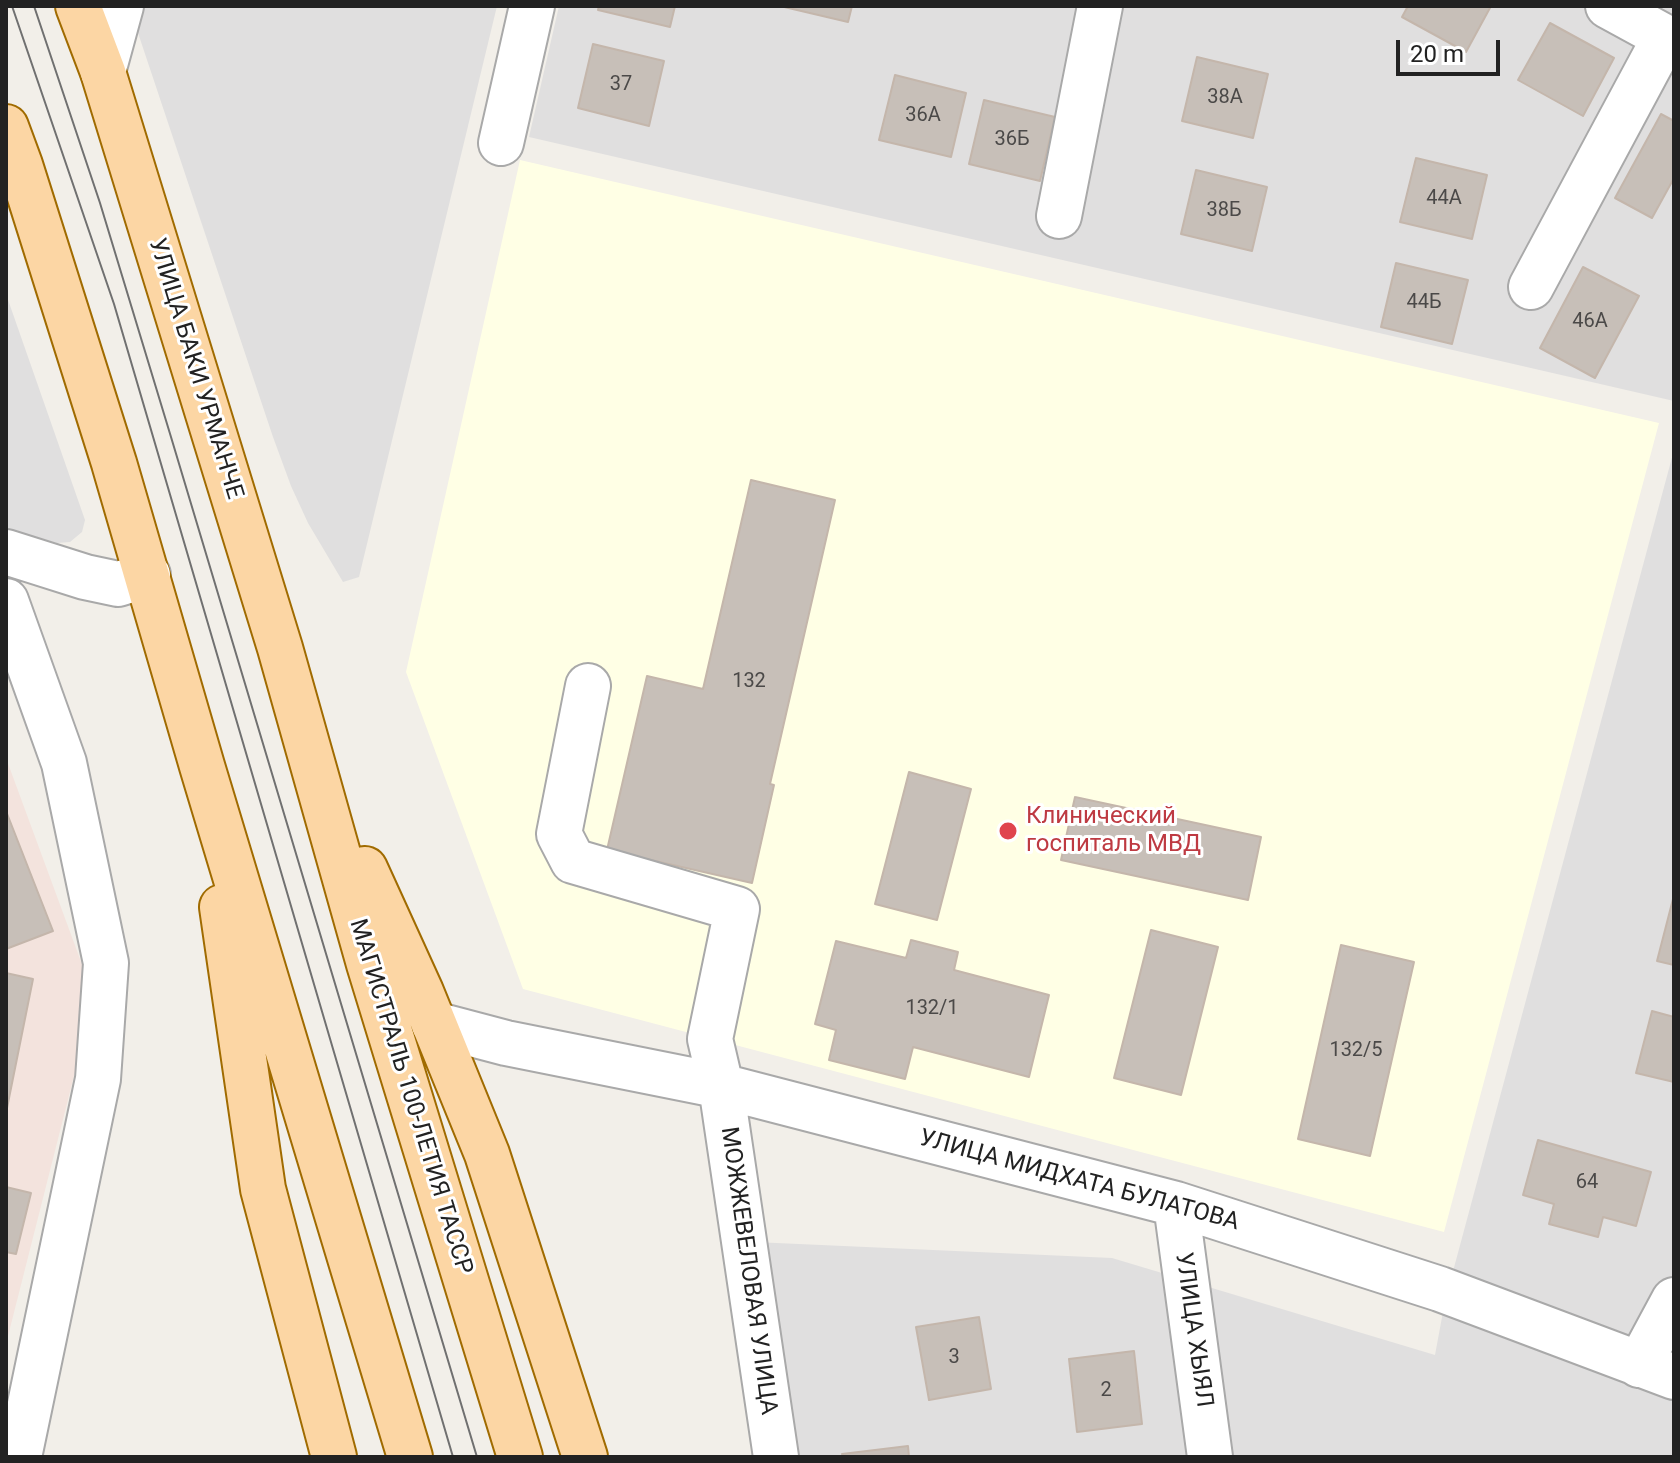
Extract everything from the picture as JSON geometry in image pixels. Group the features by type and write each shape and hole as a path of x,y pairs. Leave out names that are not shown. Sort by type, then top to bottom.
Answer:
{"main road":[{"name":"УЛИЦА БАКИ УРМАНЧЕ","path":"78,6 103,72 305,735"},
{"path":"6,127 148,575 202,766 410,1457"},
{"path":"305,735 434,1024 487,1154 585,1457"},
{"name":"МАГИСТРАЛЬ 100-ЛЕТИЯ ТАССР","path":"305,735 369,964 520,1457"},
{"path":"202,766 263,1189 334,1457"}],"street":[{"path":"103,72 121,6"},
{"path":"501,143 532,6"},
{"path":"1059,216 1100,6"},
{"path":"1531,287 1670,40 1608,6"},
{"path":"6,552 118,584 148,575"},
{"path":"6,601 64,763 106,963 98,1079 19,1457"},
{"name":"МОЖЖЕВЕЛОВАЯ УЛИЦА","path":"588,686 559,834 573,861 737,909 710,1039 721,1086 776,1457"},
{"name":"УЛИЦА МИДХАТА БУЛАТОВА","path":"434,1024 506,1043 721,1086 1176,1204 1440,1289 1656,1371"},
{"path":"463,1094 477,1068 506,1043"},
{"name":"УЛИЦА ХЫЯЛ","path":"1176,1204 1210,1457"},
{"path":"1656,1371 1674,1300"}],"shaded area":[{"path":"129,6 497,6 359,577 343,582 308,523 291,486"},
{"path":"559,6 1674,6 1674,401 529,137"},
{"name":"Клинический госпиталь МВД","path":"520,160 1659,423 1444,1232 523,989 406,672"},
{"path":"6,294 85,520 82,532 70,542 57,543 6,528"},
{"path":"1674,450 1674,1457 779,1457 754,1242 1112,1258 1435,1355 1445,1301"},
{"path":"6,758 94,997 6,1344"}],"building":[{"path":"599,6 675,6 670,27 598,10"},
{"path":"780,6 852,6 848,22"},
{"path":"1408,6 1491,6 1466,52 1402,17"},
{"path":"1550,23 1614,58 1583,116 1518,80"},
{"path":"593,44 664,61 649,126 578,108"},
{"path":"1197,57 1268,74 1253,138 1182,121"},
{"path":"895,75 966,93 951,157 879,140"},
{"path":"984,100 1055,117 1040,181 969,164"},
{"path":"1661,114 1674,121 1674,178 1652,218 1615,198"},
{"path":"1416,158 1487,175 1472,239 1400,222"},
{"path":"1196,170 1267,187 1252,251 1181,234"},
{"path":"1396,263 1468,280 1452,344 1381,327"},
{"path":"1583,267 1639,296 1595,378 1540,348"},
{"path":"751,480 835,500 770,784 774,785 752,883 607,850 647,676 703,689"},
{"path":"909,772 971,789 937,920 875,904"},
{"path":"1075,797 1261,837 1248,900 1061,860"},
{"path":"6,811 53,931 6,949"},
{"path":"1674,899 1674,965 1657,961"},
{"path":"1151,930 1218,947 1181,1095 1114,1078"},
{"path":"911,940 958,952 954,970 1049,995 1029,1077 913,1047 905,1079 829,1060 836,1030 815,1024 836,941 906,958"},
{"path":"1341,945 1414,962 1370,1156 1298,1139"},
{"path":"6,973 33,979 6,1113"},
{"path":"1652,1011 1674,1017 1674,1082 1636,1073"},
{"path":"1538,1140 1651,1172 1636,1226 1603,1217 1598,1237 1549,1224 1554,1204 1523,1195"},
{"path":"6,1187 31,1193 16,1254 6,1252"},
{"path":"979,1317 991,1389 929,1400 916,1327"},
{"path":"1134,1351 1142,1424 1077,1432 1069,1359"},
{"path":"908,1446 909,1457 843,1457 842,1454"}],"tram line":[{"path":"12,6 114,304 453,1457"},
{"path":"34,6 100,203 477,1457"}],"place":[{"name":"Клинический госпиталь МВД","path":"1008,831"}]}
